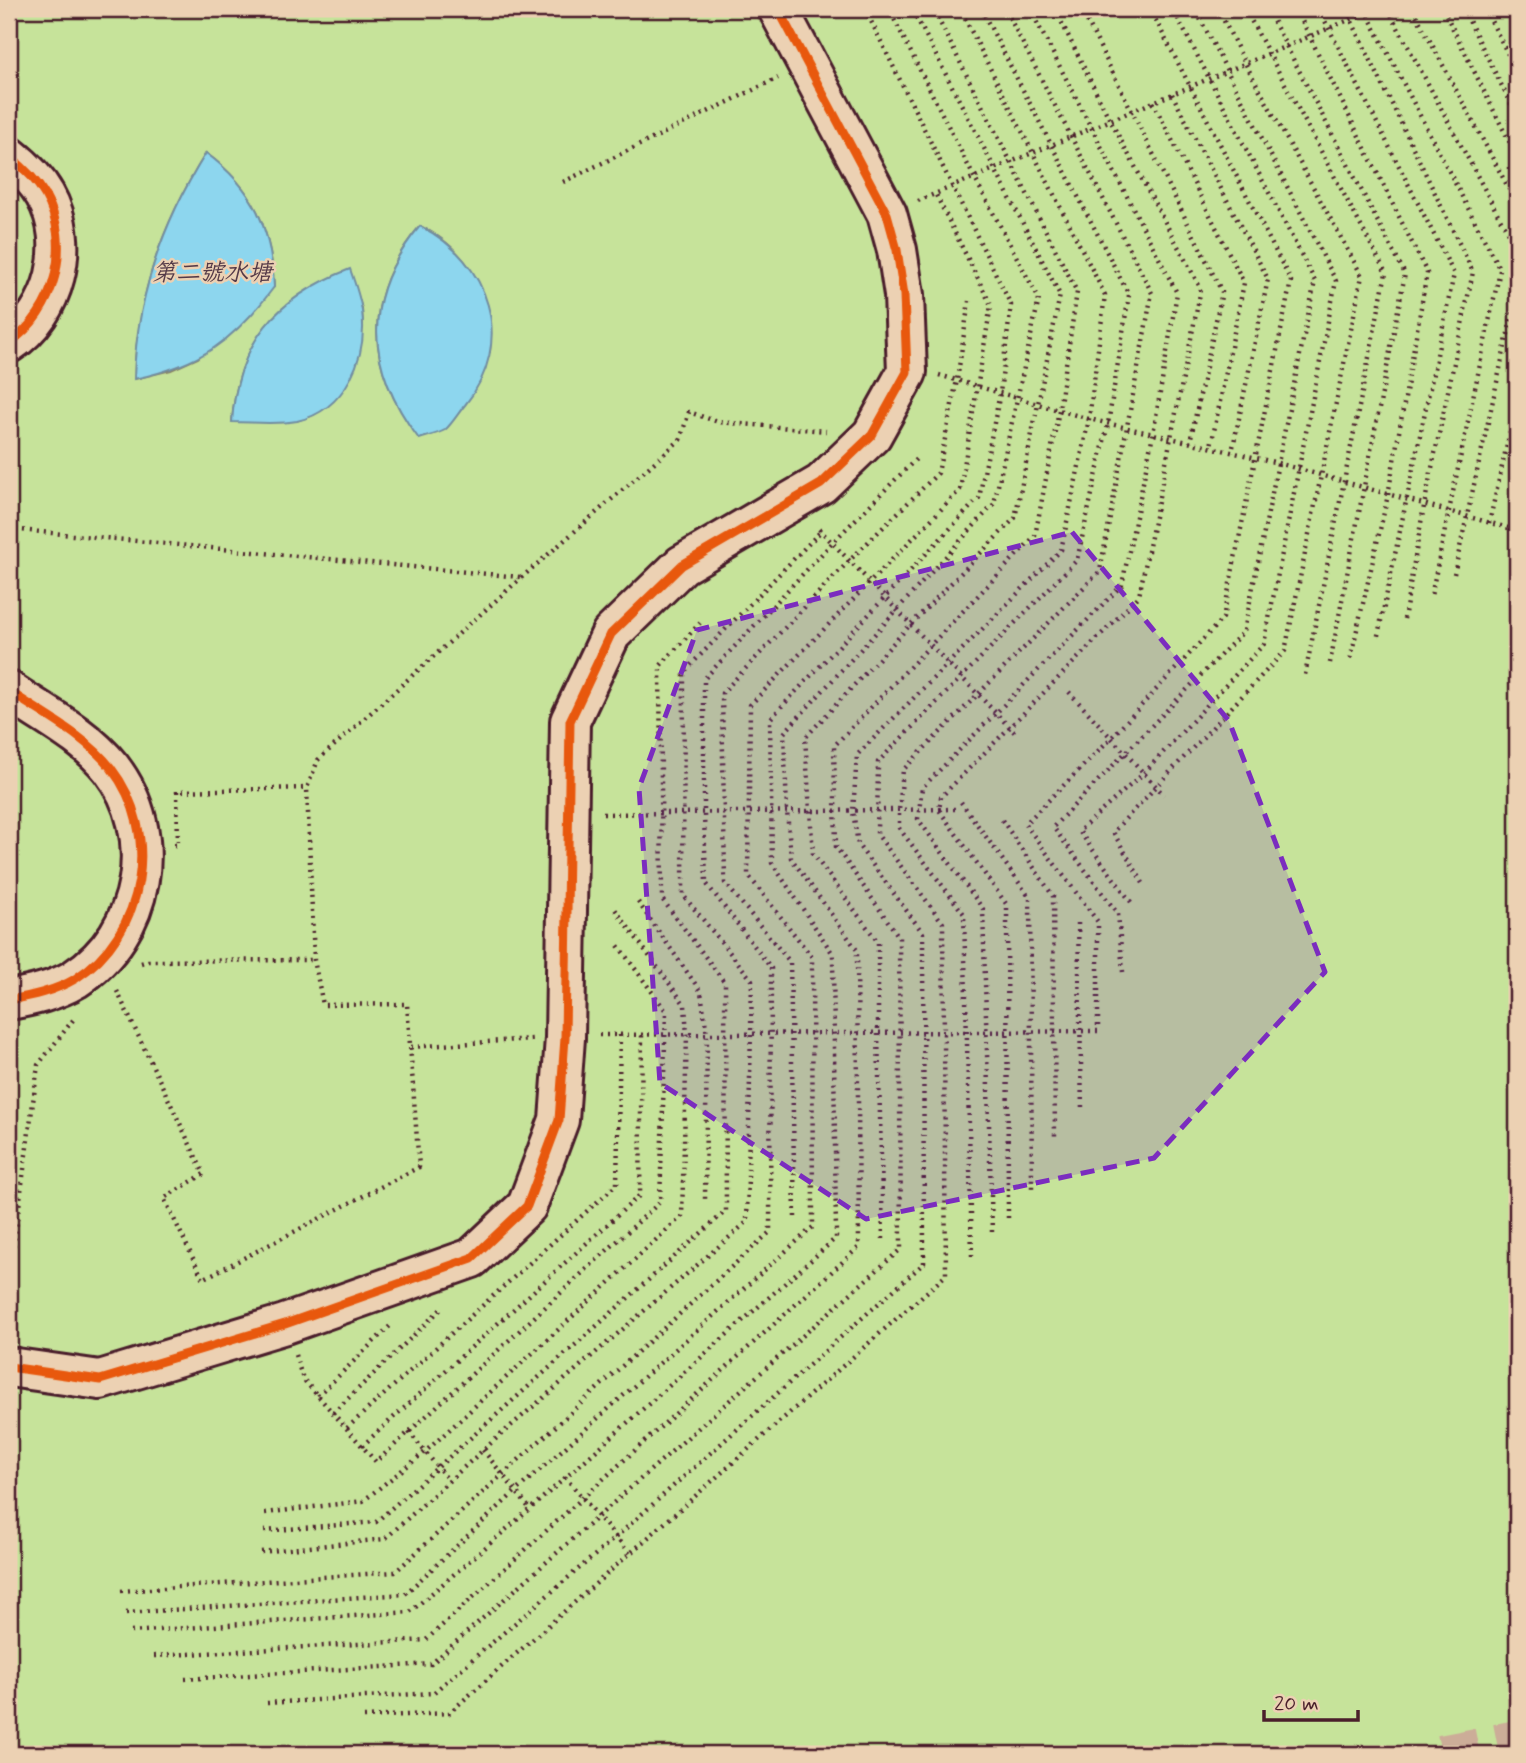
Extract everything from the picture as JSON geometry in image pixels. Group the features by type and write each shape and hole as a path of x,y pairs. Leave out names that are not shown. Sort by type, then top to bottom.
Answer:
{"street":[{"path":"9,1367 100,1380 285,1324 472,1258 527,1206 559,1120 565,1038 570,721 611,634 682,565 821,484 872,435 906,372 904,295 897,250 887,214 778,9"},
{"path":"9,156 26,169 46,195 55,221 58,252 57,268 47,299 29,326 9,343"},
{"path":"9,691 80,740 110,767 135,813 142,847 135,898 129,916 108,948 91,967 74,979 35,995 9,1000"}],"path":[{"path":"131,1632 410,1612 836,1238 833,954 772,863 770,719 979,498 1000,393 1011,305 865,9"},
{"path":"154,1656 426,1640 859,1247 857,950 791,858 784,733 994,504 1039,299 889,9"},
{"path":"883,1239 878,942 813,854 805,738 1015,518 1060,295 912,9"},
{"path":"185,1679 431,1664 901,1249 899,937 836,847 834,747 1035,536 1059,411 1077,292 933,9"},
{"path":"267,1703 433,1693 616,1537 924,1263 923,933 858,845 853,811 857,755 1061,550 1089,419 1105,295 960,9"},
{"path":"364,1717 449,1713 946,1275 943,923 877,834 878,762 1077,560 1108,424 1129,295 981,9"},
{"path":"972,1256 964,914 899,828 903,770 1100,571 1152,293 1005,9"},
{"path":"992,1232 983,909 918,819 922,788 1122,585 1153,434 1177,293 1030,9"},
{"path":"1008,1218 1007,905 940,810 941,797 1139,596 1201,289 1110,120 1055,9"},
{"path":"1080,9 1222,292 1190,442"},
{"path":"594,1035 1098,1031 1098,922 1025,824 1111,738 1223,618 1291,281 1150,9"},
{"path":"1123,972 1118,914 1053,827 1244,631 1315,281 1172,9"},
{"path":"1131,902 1079,831 1144,773 1264,645 1336,281 1195,9"},
{"path":"1143,883 1112,832 1285,651 1362,276 1218,9"},
{"path":"1245,9 1386,273 1305,675"},
{"path":"1268,9 1405,274 1329,668"},
{"path":"1296,9 1427,273 1388,495 1350,660"},
{"path":"1319,9 1454,274 1377,640"},
{"path":"1346,9 1473,272 1424,506 1404,619"},
{"path":"887,214 1375,9"},
{"path":"1388,9 1517,250"},
{"path":"1413,9 1517,204"},
{"path":"1443,9 1517,157"},
{"path":"1463,9 1517,116"},
{"path":"1485,9 1517,72"},
{"path":"1512,9 1517,20"},
{"path":"1366,11 1500,270 1431,596"},
{"path":"563,182 807,64"},
{"path":"1172,94 1268,279 1232,452"},
{"path":"1153,102 1244,283 1211,446"},
{"path":"126,1613 405,1594 516,1491 813,1227 812,957 748,875 750,705 960,490 991,305 935,193"},
{"path":"1454,574 1517,292"},
{"path":"795,1217 790,962 726,883 722,693 938,473 957,380 969,301"},
{"path":"906,372 943,376 1059,411 1211,446 1489,523 1515,528 1517,506"},
{"path":"1489,523 1517,401"},
{"path":"115,985 204,1174 164,1198 204,1279 419,1167 407,1004 323,1005 314,960 307,788 318,760 680,440 689,412 718,422 872,435"},
{"path":"121,1591 395,1572 770,1232 771,968 706,883 704,679 833,542 918,457"},
{"path":"816,525 1017,735"},
{"path":"9,529 521,578"},
{"path":"261,1552 385,1538 747,1222 752,980 683,895 684,672 821,531"},
{"path":"264,1531 376,1522 726,1211 724,983 662,899 660,666 701,623"},
{"path":"1069,692 1164,795"},
{"path":"178,845 177,791 307,788"},
{"path":"961,802 1030,898 1032,1189"},
{"path":"594,814 955,809"},
{"path":"1002,820 1053,896 1055,1140"},
{"path":"638,902 701,992 707,1035 705,1200"},
{"path":"265,1513 363,1501 425,1452 682,1216 687,1035 685,1005 615,909"},
{"path":"1078,923 1082,1109"},
{"path":"303,1379 376,1462 660,1202 666,1011 617,944"},
{"path":"148,961 314,960"},
{"path":"362,1446 640,1195 642,1035"},
{"path":"411,1047 541,1039"},
{"path":"9,1281 38,1065"},
{"path":"333,1413 445,1305"},
{"path":"318,1396 395,1320"},
{"path":"409,1432 449,1481"},
{"path":"483,1450 530,1509"},
{"path":"9,1459 15,1460 9,1517"},
{"path":"565,1477 630,1554"}],"highlighted area":[{"path":"1072,532 1229,721 1325,972 1154,1158 866,1219 660,1083 639,788 697,630"}],"green space":[{"path":"9,9 1517,9 1517,1754 9,1754","holes":["206,153 237,181 257,211 269,246 274,287 198,358 171,370 135,379 136,348 143,306 155,260 182,195","420,226 452,248 476,278 483,295 491,332 490,352 419,438 388,385 380,358 377,332 387,279","350,270 362,309 363,328 325,408 296,421 232,422 242,369 265,326 301,294"]}],"water":[{"name":"第二號水塘","path":"206,153 237,181 257,211 269,246 274,287 245,322 214,348 178,366 134,379 140,319 155,261 177,206"},
{"path":"420,226 444,241 464,260 478,281 488,305 492,330 489,355 481,381 465,405 445,430 419,439 401,412 388,385 380,359 377,332 387,279"},
{"name":"第二號水塘","path":"350,269 360,300 363,328 357,363 341,393 329,406 297,421 232,422 235,394 242,368 265,326 301,294"}],"tunnel":[{"path":"1441,1754 1517,1739"}],"cycle path":[{"path":"9,1367 100,1380 285,1324 472,1258 527,1206 559,1120 565,1038 570,721 611,634 682,565 821,484 872,435 907,372 904,295 897,250 887,214 778,9"},
{"path":"9,156 29,174 45,195 58,235 55,276 48,296 25,330 9,343"},
{"path":"9,691 76,735 111,768 127,794 137,822 141,852 139,881 131,909 118,936 99,959 75,979 59,987 9,1000"}]}
